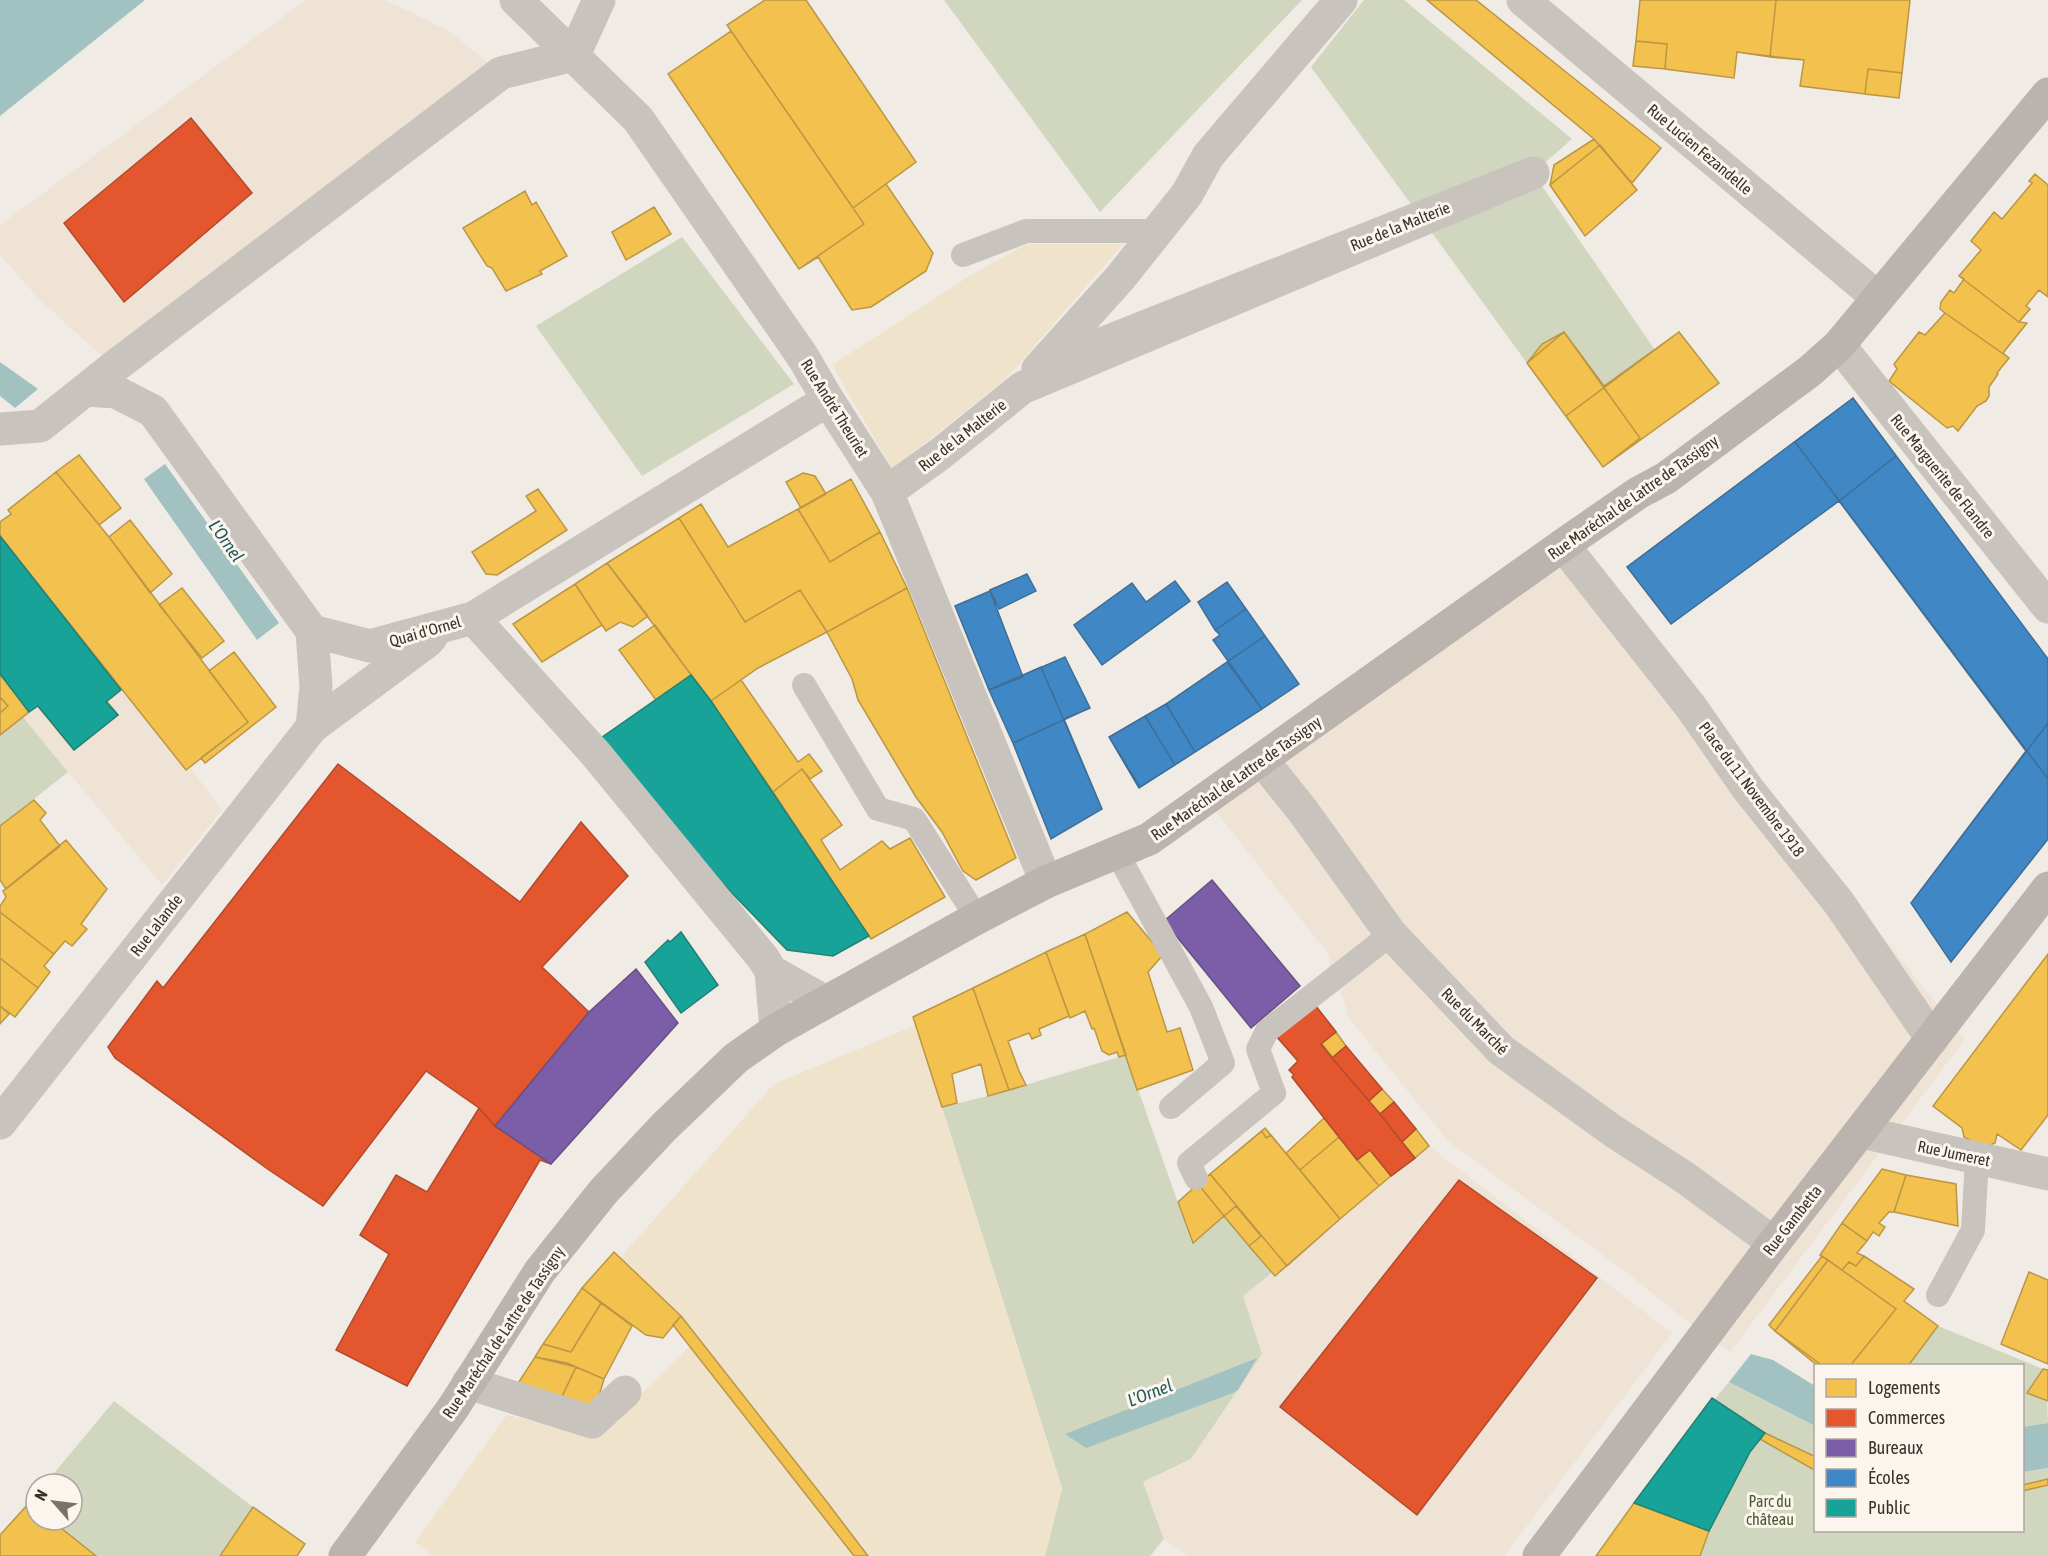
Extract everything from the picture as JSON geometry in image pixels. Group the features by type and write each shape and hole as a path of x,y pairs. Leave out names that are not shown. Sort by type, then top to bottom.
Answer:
{"main road":[{"name":"Rue Maréchal de Lattre de Tassigny","path":"345,1556 453,1408 540,1271 603,1192 664,1127 735,1058 776,1030 977,918 1041,871 1117,853 1149,839 1563,545 1638,493 1666,478 1810,371 1839,345 2048,94"},
{"name":"Rue Gambetta","path":"1539,1556 1774,1243 2048,888"}],"street":[{"name":"Rue André Theuriet","path":"516,0 638,118 803,357 888,492 1041,871"},
{"path":"0,429 40,426 501,73 574,55 599,0"},
{"name":"Rue de la Malterie","path":"888,492 940,454 1022,388 1533,173 1038,369 1120,278 1155,231 1187,194 1208,156 1341,0"},
{"name":"Rue Lucien Fezandelle","path":"1523,0 1878,298"},
{"name":"Rue Marguerite de Flandre","path":"1839,345 2048,607"},
{"path":"86,390 116,392 153,411 312,631 316,687 312,727"},
{"path":"473,618 828,400"},
{"name":"Place du 11 Novembre 1918","path":"1563,545 1691,707 1748,789 1839,903 1932,1039"},
{"name":"Quai d'Ornel","path":"312,631 370,646 473,618 595,753 767,964"},
{"name":"Rue Lalande","path":"0,1123 312,727 428,641 439,628"},
{"name":"Rue du Marché","path":"1262,760 1303,811 1391,934 1501,1050 1613,1131 1684,1177 1774,1243"},
{"path":"767,964 826,1002"},
{"path":"767,964 776,1030"},
{"name":"Rue Jumeret","path":"1861,1132 2048,1174"},
{"path":"468,1383 592,1422 625,1392"}],"lane":[{"path":"963,255 1026,231 1155,231"},
{"path":"804,685 878,809 914,819 977,918"},
{"path":"1117,853 1201,1007 1223,1063 1171,1107"},
{"path":"1196,1178 1189,1163 1274,1093 1258,1049 1267,1030 1391,934"},
{"path":"1938,1295 1973,1230 1977,1158"}],"green space":[{"path":"944,0 1302,0 1100,212"},
{"path":"1364,0 1404,0 1572,139 1533,173 1655,350 1604,386 1564,333 1527,363 1311,67"},
{"path":"682,237 794,384 642,476 536,326"},
{"path":"23,717 68,772 0,826 0,735"},
{"path":"1126,1055 1192,1243 1224,1216 1275,1276 1262,1354 1253,1370 1191,1459 1143,1482 1164,1539 1150,1556 1045,1556 1062,1488 942,1107 988,1096"},
{"path":"1938,1326 2043,1369 2028,1393 2047,1401 2048,1423 2024,1427 2024,1364 1910,1364"},
{"path":"1729,1382 1814,1425 1814,1457 1765,1433 1715,1399"},
{"path":"114,1401 253,1507 219,1556 96,1556 66,1532 84,1532 84,1472 55,1472"},
{"name":"Parc du château","path":"1760,1439 1814,1470 1814,1532 2024,1532 2024,1491 2048,1485 2048,1556 1700,1556 1711,1526 1742,1465"},
{"path":"2048,1468 2048,1479 2024,1485 2024,1472"}],"sand":[{"path":"1027,244 1123,244 1005,380 892,469 832,365 971,275"},
{"path":"916,1025 1062,1489 1045,1556 868,1556 769,1432 681,1316 620,1258 774,1084"},
{"path":"690,1346 852,1556 433,1556 415,1542 507,1415 596,1438"}],"shaded area":[{"path":"306,0 385,0 447,30 501,73 114,367 39,299 0,255 0,225"},
{"path":"1573,558 1739,757 1965,1039 1730,1352 1704,1335 1631,1276 1448,1141 1349,1018 1343,997 1329,981 1330,956 1214,809"},
{"path":"121,690 185,770 190,767 222,810 162,885 23,717 38,706 74,749 117,716 106,702"},
{"path":"1429,1146 1672,1333 1504,1556 1189,1556 1164,1539 1143,1482 1191,1459 1262,1354 1243,1296"}],"water":[{"path":"0,0 145,0 0,116"},
{"path":"0,362 38,389 15,408 0,396"},
{"path":"165,464 279,623 257,640 144,479"},
{"path":"1751,1354 1773,1360 1814,1385 1814,1425 1729,1382"},
{"path":"1257,1358 1238,1390 1233,1393 1086,1448 1065,1434"},
{"path":"2048,1423 2048,1468 2024,1472 2024,1427"}],"building: Logements":[{"path":"765,0 806,0 916,162 886,184 933,253 926,271 871,307 852,310 818,257 799,269 668,74 731,31 727,25"},
{"path":"765,0 806,0 916,162 853,208 727,25"},
{"path":"1427,0 1476,0 1661,148 1632,183 1594,139"},
{"path":"1640,0 1776,0 1770,57 1737,52 1734,78 1665,69 1667,44 1636,41"},
{"path":"1640,0 1910,0 1902,73 1868,69 1865,94 1800,86 1804,60 1737,52 1734,78 1665,69 1667,44 1636,41"},
{"path":"1776,0 1910,0 1902,73 1868,69 1865,94 1800,86 1804,60 1770,57"},
{"path":"731,31 864,224 799,269 668,74"},
{"path":"1636,41 1667,44 1665,69 1633,66"},
{"path":"1868,69 1902,73 1899,98 1865,94"},
{"path":"1594,139 1637,190 1585,236 1550,185 1554,165"},
{"path":"1600,145 1637,190 1585,236 1550,185"},
{"path":"2035,174 2048,185 2048,297 2039,290 2026,306 2030,309 2019,322 2027,323 2003,353 2009,358 1989,387 1989,396 1986,401 1977,406 1958,431 1953,426 1947,428 1889,381 1897,369 1894,364 1919,332 1925,335 1945,313 1940,309 1941,302 1950,290 1954,293 1964,279 1959,276 1981,250 1971,241 1994,212 2002,219 2032,183 2029,181"},
{"path":"2035,174 2048,185 2048,297 2039,290 2026,306 2030,309 2019,322 1959,276 1981,250 1971,241 1994,212 2002,219 2032,183 2029,181"},
{"path":"525,191 532,205 536,202 567,256 540,271 542,274 506,291 463,228"},
{"path":"654,207 671,234 626,260 612,232"},
{"path":"1945,313 2009,358 1989,387 1989,396 1986,401 1977,406 1958,431 1953,426 1947,428 1889,381 1897,369 1894,364 1919,332 1925,335"},
{"path":"1564,332 1604,386 1679,332 1719,383 1603,467 1527,363 1542,344"},
{"path":"1564,332 1640,438 1603,467 1527,363"},
{"path":"1679,332 1719,383 1603,467 1566,416"},
{"path":"79,455 121,508 99,525 56,472"},
{"path":"56,472 109,537 248,722 186,770 0,536 0,522 11,514 8,510"},
{"path":"803,473 815,476 826,494 801,508 786,482"},
{"path":"851,479 880,532 830,562 798,509"},
{"path":"538,489 567,530 497,575 486,574 472,552 536,511 526,496"},
{"path":"701,504 728,547 798,509 830,562 880,532 907,588 827,632 800,590 745,622 679,518"},
{"path":"679,518 745,622 800,590 827,632 758,668 711,701 607,563"},
{"path":"130,520 172,574 150,593 109,537"},
{"path":"607,563 648,616 633,627 620,622 606,631 575,584"},
{"path":"575,584 602,625 542,662 513,624"},
{"path":"182,588 224,641 202,658 159,605"},
{"path":"907,588 1016,858 976,880 963,871 942,832 916,797 858,700 852,679 827,632"},
{"path":"655,625 691,675 656,700 619,650"},
{"path":"234,652 276,707 205,763 201,758 248,722 209,671"},
{"path":"82,671 118,715 74,750 38,706"},
{"path":"2,675 29,712 0,735 0,713 8,706 0,697 0,677"},
{"path":"81,677 113,715 74,746 43,707"},
{"path":"741,680 798,762 809,754 822,771 810,779 802,769 773,792 711,701"},
{"path":"79,685 103,714 75,737 52,708"},
{"path":"78,694 94,713 75,728 60,709"},
{"path":"78,696 93,713 76,726 62,709"},
{"path":"0,697 8,706 0,713"},
{"path":"802,769 842,825 821,840 840,870 882,841 890,849 910,838 945,897 871,939 773,792"},
{"path":"34,800 46,813 40,820 60,846 6,889 0,880 0,826"},
{"path":"66,840 107,889 81,924 87,929 72,946 65,941 54,954 0,912 0,906 6,897 3,891"},
{"path":"0,912 54,954 44,966 50,972 38,988 0,958"},
{"path":"1127,912 1163,955 1148,972 1167,1032 1180,1028 1193,1070 1137,1090 1085,934"},
{"path":"1085,934 1126,1055 1119,1057 1117,1052 1109,1055 1102,1051 1085,1011 1070,1018 1046,952"},
{"path":"1046,952 1069,1016 1039,1029 1041,1035 1032,1039 1029,1033 1008,1041 1026,1085 1009,1090 973,988"},
{"path":"2048,954 2048,1115 2021,1150 1997,1134 1995,1143 1983,1148 1964,1137 1962,1128 1933,1106"},
{"path":"0,958 38,988 15,1017 0,1006"},
{"path":"973,988 1009,1090 988,1096 981,1064 952,1074 957,1103 942,1107 913,1017"},
{"path":"1315,1005 1336,1032 1321,1044 1300,1017"},
{"path":"0,1006 9,1014 0,1024"},
{"path":"1300,1017 1415,1158 1391,1176 1370,1150 1357,1160 1292,1077 1303,1067 1277,1037"},
{"path":"1336,1032 1346,1046 1332,1058 1321,1044"},
{"path":"1382,1089 1394,1102 1380,1114 1369,1101"},
{"path":"1324,1118 1339,1137 1300,1170 1286,1153"},
{"path":"1265,1128 1340,1219 1275,1276 1249,1246 1261,1236 1236,1206 1224,1216 1198,1184"},
{"path":"1416,1129 1429,1146 1415,1158 1402,1142"},
{"path":"1262,1131 1266,1138 1271,1135 1340,1219 1287,1266 1210,1174"},
{"path":"1339,1137 1379,1186 1340,1219 1300,1170"},
{"path":"1370,1150 1391,1176 1379,1186 1357,1160"},
{"path":"1882,1169 1906,1175 1894,1212 1889,1212 1879,1223 1885,1227 1879,1236 1873,1232 1867,1241 1842,1223"},
{"path":"1906,1175 1956,1184 1958,1226 1894,1212"},
{"path":"1198,1184 1224,1216 1193,1243 1178,1202"},
{"path":"1236,1206 1261,1236 1249,1246 1224,1216"},
{"path":"1842,1223 1867,1241 1857,1253 1864,1256 1856,1266 1849,1262 1842,1270 1820,1255"},
{"path":"614,1252 681,1316 663,1338 646,1335 582,1288"},
{"path":"1822,1256 1828,1260 1775,1331 1769,1325"},
{"path":"1864,1256 1914,1289 1904,1301 1938,1326 1910,1364 1816,1364 1775,1331 1828,1260 1842,1270 1849,1262 1856,1266"},
{"path":"1828,1260 1896,1309 1852,1364 1820,1364 1775,1331"},
{"path":"2029,1272 2048,1280 2048,1364 2001,1344"},
{"path":"582,1288 601,1303 571,1352 543,1344"},
{"path":"601,1303 632,1326 604,1379 567,1363 535,1357 543,1344 571,1352"},
{"path":"681,1316 868,1556 854,1556 673,1325"},
{"path":"535,1357 576,1367 558,1405 513,1391"},
{"path":"576,1367 604,1379 594,1413 558,1405"},
{"path":"2043,1369 2048,1370 2048,1401 2027,1393"},
{"path":"1765,1433 1814,1456 1814,1470 1760,1439"},
{"path":"2048,1479 2048,1485 2024,1491 2024,1485"},
{"path":"1634,1503 1709,1531 1700,1556 1596,1556"},
{"path":"253,1507 305,1544 297,1556 220,1556"},
{"path":"24,1509 24,1532 66,1532 96,1556 0,1556 0,1535"}],"building: Commerces":[{"path":"191,118 252,193 124,302 64,223"},
{"path":"338,764 520,902 581,822 628,876 542,967 589,1012 495,1126 479,1108 426,1071 323,1206 269,1170 115,1058 108,1047 157,981 163,988"},
{"path":"1315,1005 1336,1032 1321,1044 1332,1058 1346,1046 1382,1089 1369,1101 1380,1114 1394,1102 1416,1129 1402,1142 1415,1158 1391,1176 1370,1150 1357,1160 1292,1077 1294,1075 1289,1070 1298,1061 1277,1037"},
{"path":"1346,1046 1382,1089 1369,1101 1332,1058"},
{"path":"1394,1102 1416,1129 1402,1142 1380,1114"},
{"path":"479,1108 495,1126 551,1164 540,1160 407,1386 336,1350 389,1254 360,1235 396,1175 427,1192"},
{"path":"1459,1180 1597,1278 1417,1515 1280,1407"}],"building: Bureaux":[{"path":"1212,880 1300,986 1251,1028 1164,921"},
{"path":"636,969 678,1023 551,1164 495,1126 589,1012"}],"building: Écoles":[{"path":"1853,398 2048,659 2048,839 1951,962 1911,903 2026,751 1839,501 1671,624 1627,567"},
{"path":"1853,398 2048,659 2048,779 1795,442"},
{"path":"1853,398 1896,456 1839,501 1671,624 1627,567"},
{"path":"1027,574 1036,591 999,609 990,590"},
{"path":"1175,581 1190,601 1102,665 1074,625 1132,583 1146,602"},
{"path":"1227,582 1299,684 1262,709 1213,640 1220,635 1198,602"},
{"path":"1227,582 1246,609 1215,630 1198,602"},
{"path":"990,591 1023,677 989,690 955,606"},
{"path":"1265,636 1299,684 1262,709 1227,662"},
{"path":"1065,657 1090,708 1064,719 1102,809 1051,839 989,690"},
{"path":"1065,657 1090,708 1013,743 989,690"},
{"path":"1227,662 1262,709 1139,788 1109,737 1166,704"},
{"path":"1227,662 1262,709 1195,752 1166,704"},
{"path":"1041,667 1102,809 1051,839 989,690"},
{"path":"1166,704 1195,752 1175,765 1145,716"},
{"path":"1145,716 1175,765 1140,787 1109,737"},
{"path":"2048,723 2048,839 1951,962 1911,903"},
{"path":"2048,723 2048,839 1951,962 1911,903"}],"building: Public":[{"path":"0,536 121,690 106,702 118,715 74,750 38,706 29,712 0,674"},
{"path":"691,675 711,701 869,936 833,956 787,950 698,858 601,738"},
{"path":"681,932 718,985 681,1013 645,962 668,940 670,942"},
{"path":"1712,1398 1765,1433 1750,1452 1709,1531 1634,1503"}],"water label":[{"name":"L'Ornel","path":"226,541"},
{"name":"L'Ornel","path":"1150,1393"}]}
